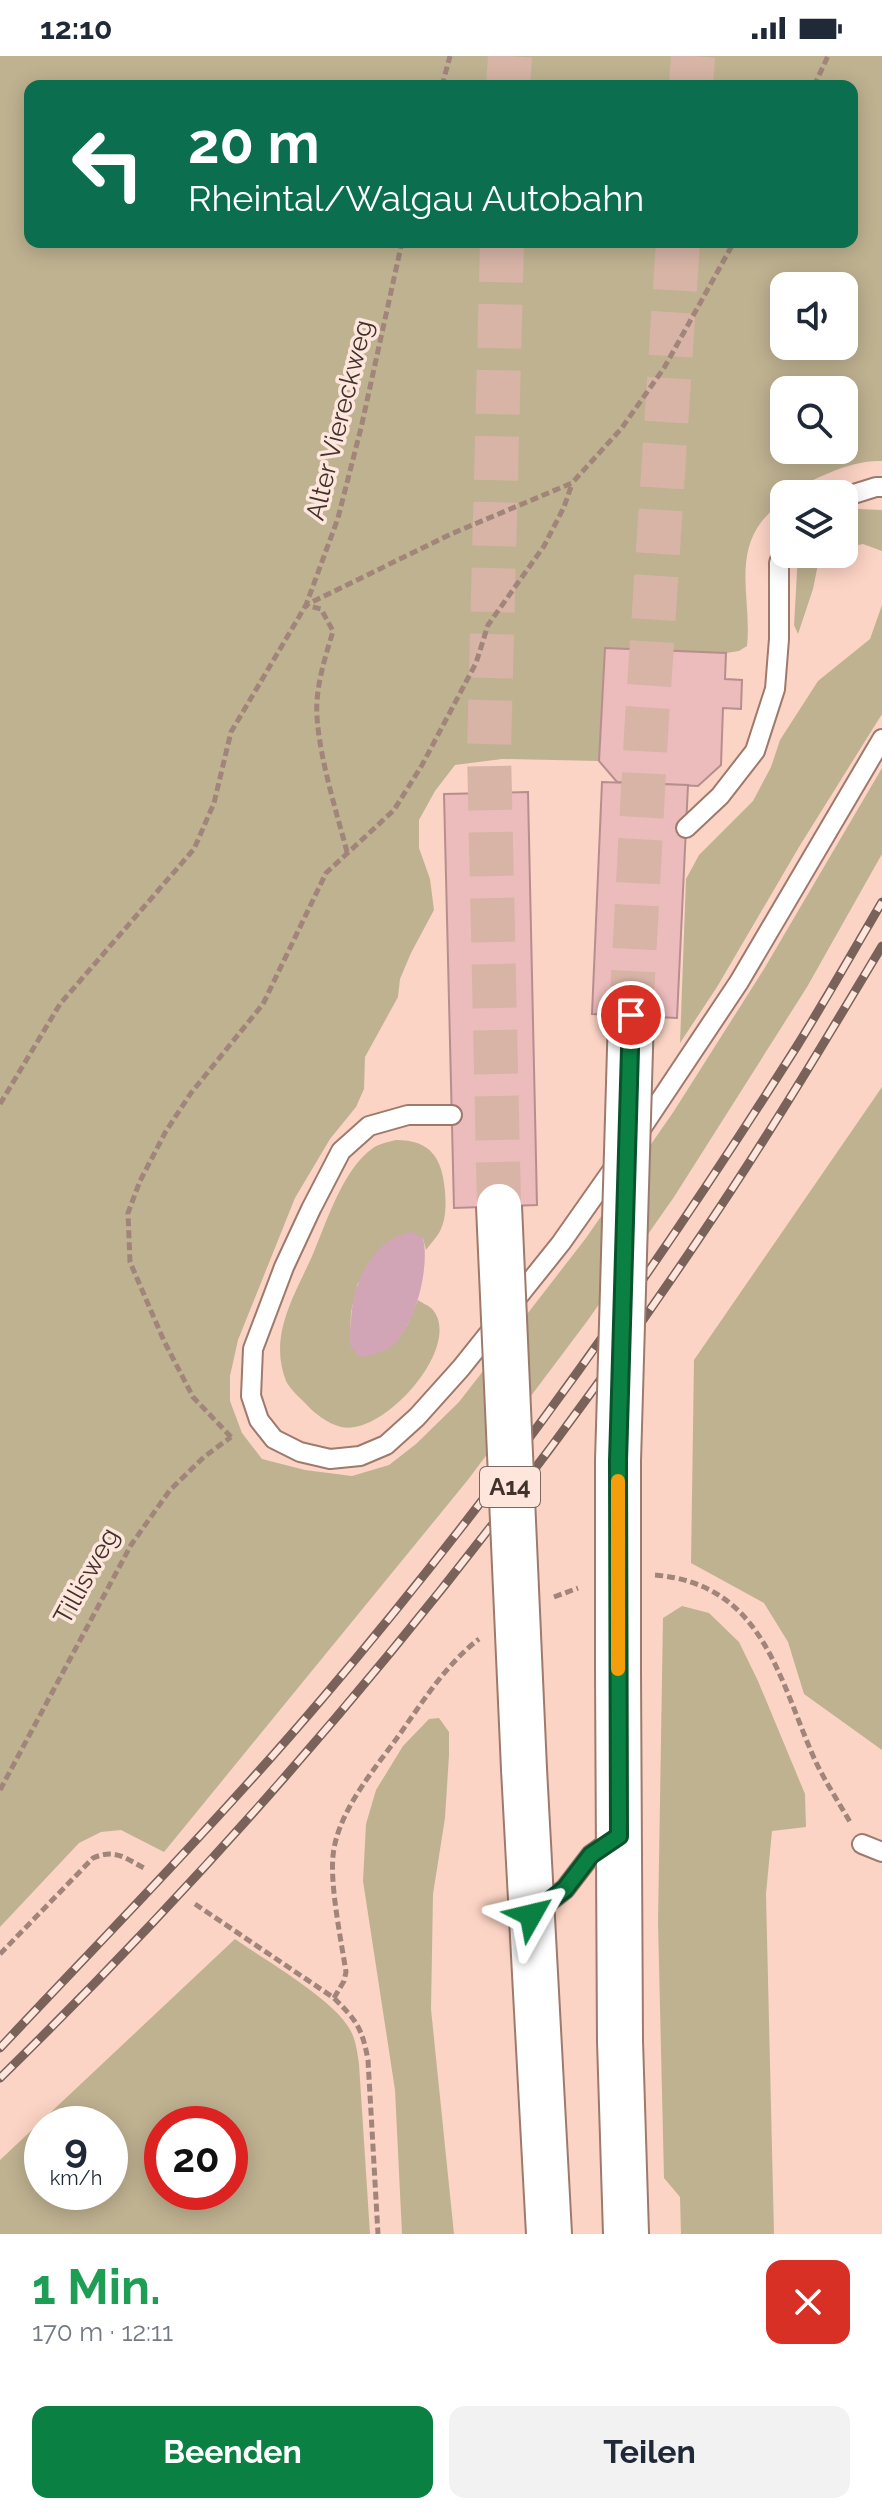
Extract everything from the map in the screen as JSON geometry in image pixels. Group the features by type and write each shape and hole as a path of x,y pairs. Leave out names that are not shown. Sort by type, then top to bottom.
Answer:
{"highway":[{"path":"626,2234 620,2041 618,1461 631,1015"},
{"name":"A14","path":"499,1206 531,1915 549,2234"}],"lane":[{"path":"858,493 882,487"},
{"path":"686,828 720,796 755,751 775,689 779,568"},
{"path":"452,1115 408,1115 369,1126 341,1151 284,1267 253,1349 251,1396 259,1420 274,1439 300,1452 330,1459 360,1456 386,1445 417,1417 461,1368 561,1243 676,1078 739,982 882,739"},
{"path":"531,1915 565,1889 591,1855 619,1836"},
{"path":"862,1844 882,1852"}],"path":[{"path":"444,80 450,56"},
{"path":"817,80 828,56"},
{"name":"Alter Viereckweg","path":"0,1104 60,1004 194,849 214,803 231,732 306,605 338,518 401,248"},
{"path":"231,1437 193,1397 164,1341 130,1262 128,1213 140,1181 166,1131 191,1093 263,1004 326,873 394,810 422,765 476,663 488,625 544,546 564,507 572,483 621,429 664,368 731,248"},
{"path":"306,605 451,534 572,483"},
{"path":"306,605 321,609 333,631 322,666 317,716 329,783 347,853"},
{"name":"Tillisweg","path":"0,1790 131,1545 170,1490 204,1457 259,1420"},
{"path":"0,1954 93,1858 115,1853 146,1869"},
{"path":"195,1904 334,1998 353,2017 363,2035 368,2060 378,2234"}],"shaded area":[{"path":"0,56 882,56 882,461 858,464 858,376 770,376 770,464 856,464 813,480 770,480 770,512 753,535 748,550 747,646 726,653 605,648 599,761 502,759 455,765 435,791 419,820 419,848 430,879 434,910 400,979 398,997 365,1057 364,1089 356,1107 330,1139 295,1198 238,1340 230,1376 230,1401 242,1433 262,1459 305,1470 352,1476 389,1465 416,1444 459,1402 586,1238 674,1111 764,969 882,768 882,854 807,987 674,1197 588,1320 467,1481 164,1852 121,1830 101,1832 79,1843 0,1927"},
{"path":"858,509 882,510 882,551 858,545"},
{"path":"797,568 817,568 798,634 794,625"},
{"path":"882,605 882,714 680,1043 686,879 699,855 753,801 771,767 780,740 818,681 870,639"},
{"path":"882,1087 882,1750 804,1694 788,1642 764,1603 691,1563 694,1360"},
{"path":"396,1140 418,1143 437,1160 445,1191 444,1220 440,1232 426,1250 423,1238 358,1283 351,1312 350,1336 407,1326 418,1300 433,1310 439,1326 437,1345 428,1366 396,1404 377,1418 358,1426 341,1427 317,1415 286,1381 281,1364 282,1331 292,1300 345,1182 362,1157 381,1144"},
{"path":"412,1232 423,1238 425,1250 423,1279 415,1309 394,1344 382,1352 360,1357 351,1347 349,1338 352,1307 360,1279 375,1253 386,1243"},
{"path":"682,1606 709,1613 739,1642 805,1794 806,1827 772,1831 766,1894 774,2234 681,2234 680,2197 664,2178 658,1922 663,1618"},
{"path":"439,1718 449,1732 449,1755 445,1818 433,1894 431,2009 454,2234 402,2234 395,2090 363,1881 366,1824 376,1790 403,1746 429,1719"},
{"path":"235,1939 329,2005 351,2032 359,2064 370,2234 0,2234 0,2160 24,2137 24,2210 128,2210 128,2106 57,2106"}],"building":[{"path":"605,648 726,653 725,679 742,680 741,709 723,708 721,765 698,786 617,782 599,761"},
{"path":"602,782 688,785 677,1018 592,1014"},
{"path":"528,792 537,1205 454,1208 444,794"}],"tunnel":[{"path":"508,80 510,56"},
{"path":"691,80 693,56"},
{"path":"499,1206 489,751 502,248"},
{"path":"631,1015 678,248"}],"railway":[{"path":"0,2048 282,1745 386,1622 511,1463 686,1216 797,1046 882,902"},
{"path":"0,2078 192,1881 373,1674 459,1567 543,1458 702,1234 772,1127 882,946"}],"slow traffic":[{"path":"618,1481 618,1669"}],"route":[{"path":"531,1915 565,1889 591,1855 619,1836 618,1461 631,1015"}]}
